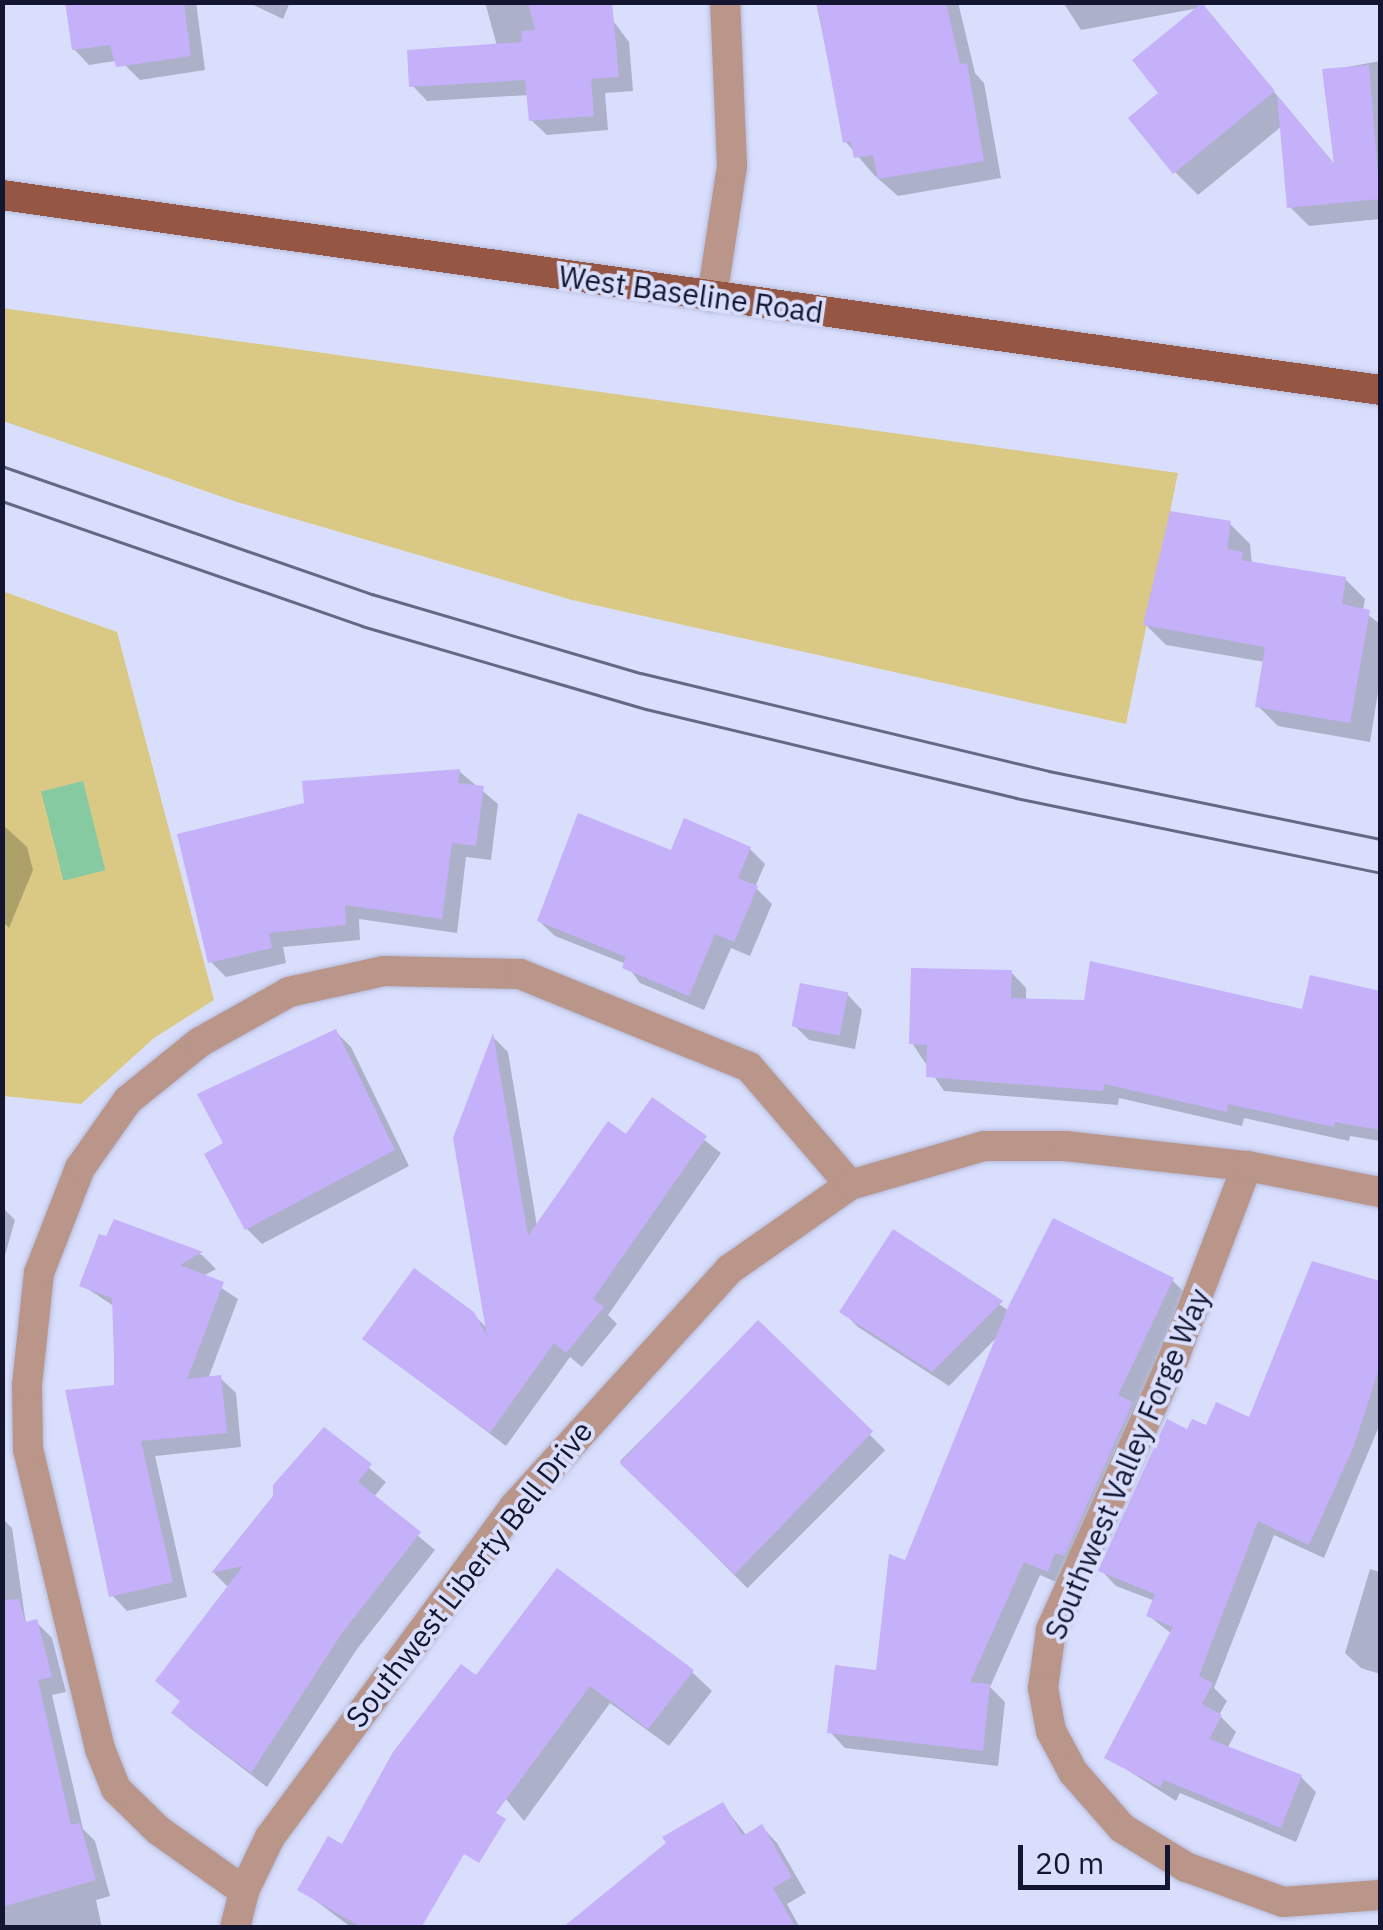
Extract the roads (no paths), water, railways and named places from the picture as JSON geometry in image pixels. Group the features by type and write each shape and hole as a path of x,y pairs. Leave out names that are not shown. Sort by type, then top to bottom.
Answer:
{"main road":[{"name":"West Baseline Road","path":"2,195 1380,390"}],"street":[{"path":"712,297 732,166 725,2"},
{"path":"244,1891 158,1830 116,1789 100,1749 28,1450 27,1384 40,1272 80,1168 128,1100 200,1042 288,992 384,971 520,974 748,1067 850,1185"},
{"name":"Southwest Liberty Bell Drive","path":"235,1928 244,1891 270,1837 514,1506 730,1269 850,1185 984,1146 1065,1146 1247,1166 1380,1192"},
{"name":"Southwest Valley Forge Way","path":"1247,1166 1175,1355 1051,1630 1043,1688 1051,1730 1073,1772 1122,1828 1186,1867 1283,1902 1380,1895"}],"tram line":[{"path":"2,466 372,594 641,673 1049,771 1380,839"},
{"path":"2,501 362,626 646,709 1016,798 1380,873"}]}
